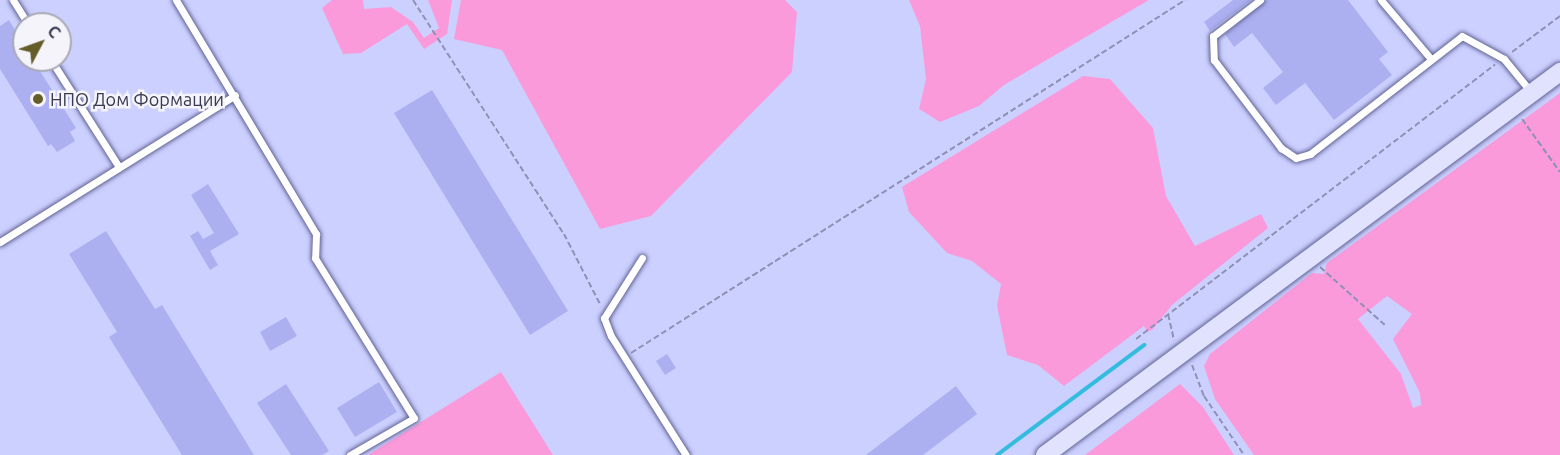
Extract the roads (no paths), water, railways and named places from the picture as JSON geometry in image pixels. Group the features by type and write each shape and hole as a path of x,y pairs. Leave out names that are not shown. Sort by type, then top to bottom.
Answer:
{"main road":[{"path":"1045,455 1183,350 1560,72"}],"lane":[{"path":"176,0 235,95 316,234 315,258 414,418 350,455"},
{"path":"1260,0 1213,36 1214,60 1281,148 1296,158 1310,154 1461,36 1504,58 1532,93"},
{"path":"1381,0 1431,59"},
{"path":"59,72 119,167"},
{"path":"0,242 235,95"},
{"path":"642,258 604,318 610,336 627,356 686,455"}],"waterway":[{"path":"997,455 1144,345"}],"place":[{"name":"НПО Дом Формации","path":"38,99"}]}
